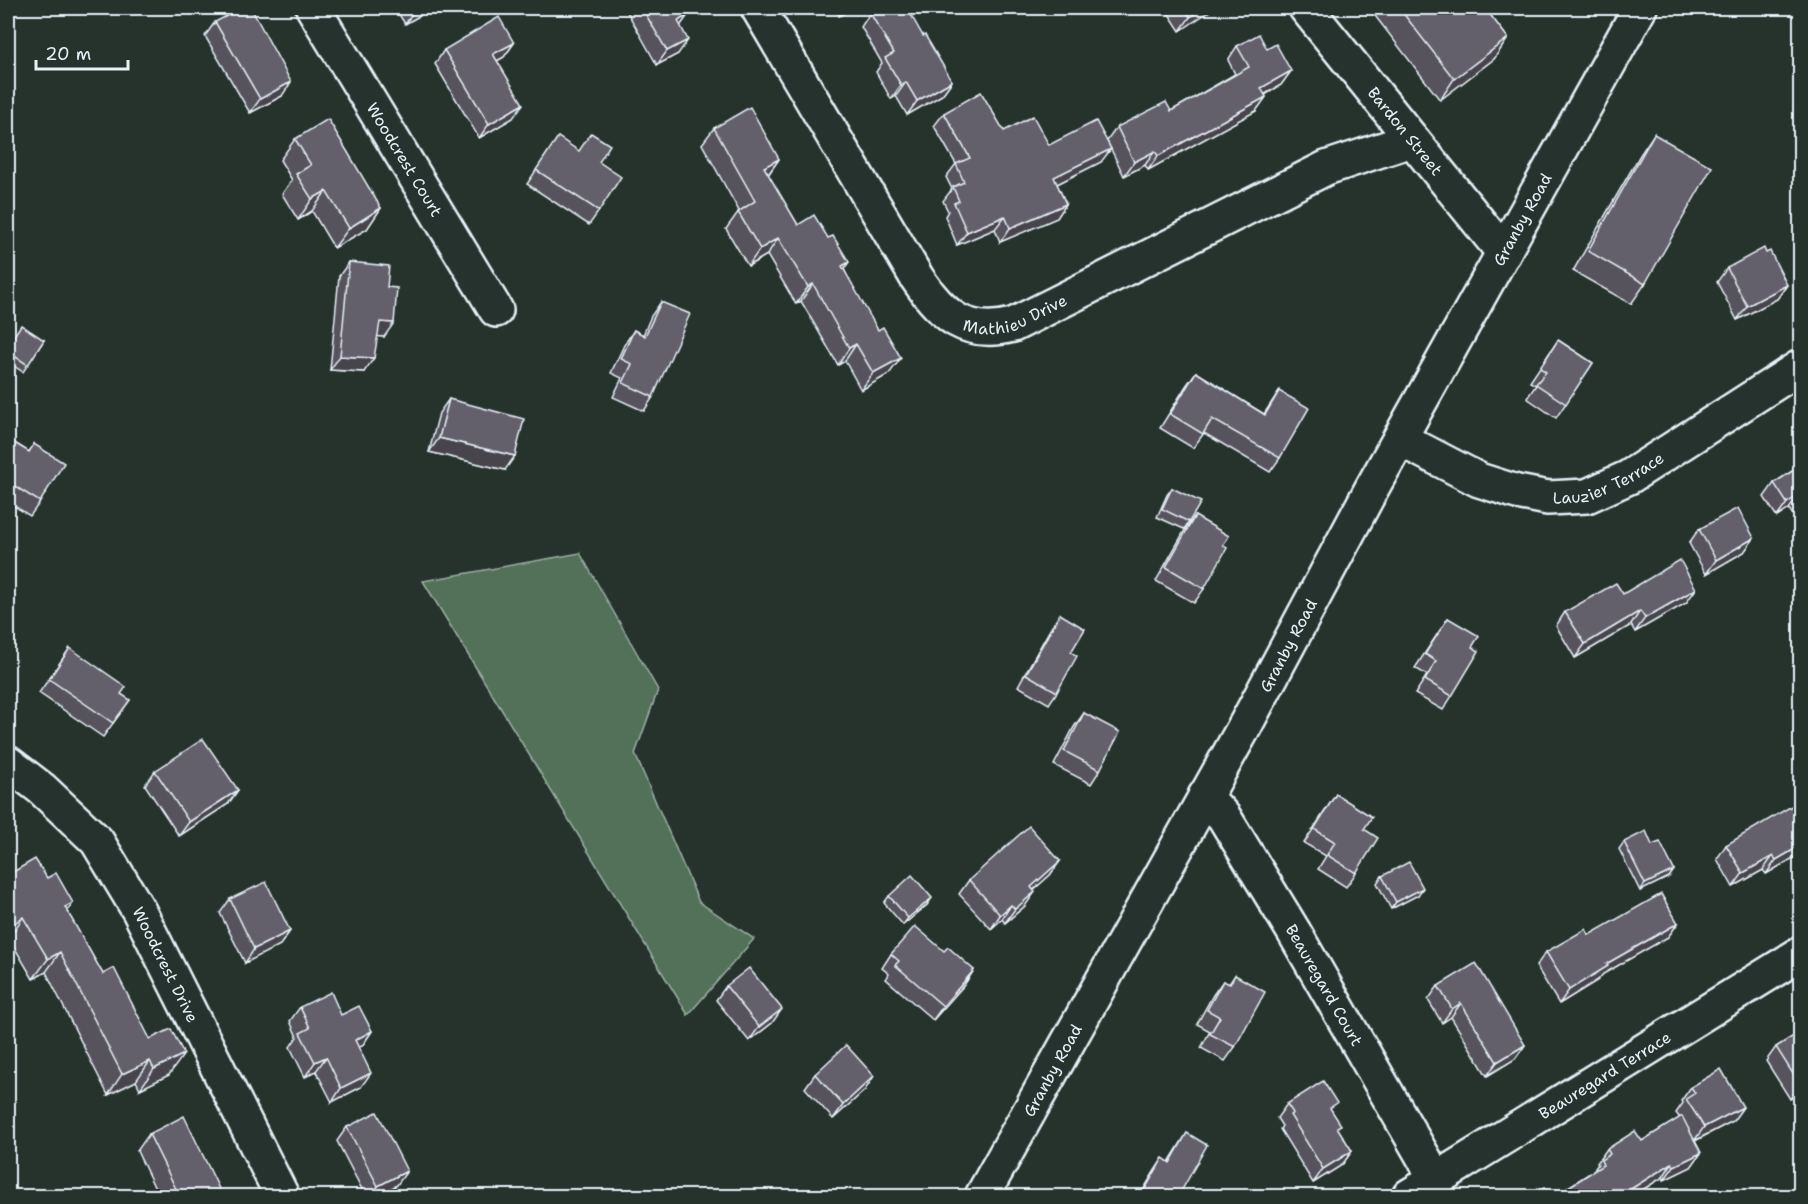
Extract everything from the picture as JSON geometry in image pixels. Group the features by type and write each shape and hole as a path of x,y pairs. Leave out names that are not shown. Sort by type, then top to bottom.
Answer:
{"street":[{"name":"Woodcrest Court","path":"313,8 496,310"},
{"name":"Mathieu Drive","path":"758,8 927,294 949,316 980,329 1013,325 1326,168 1411,140"},
{"name":"Bardon Street","path":"1306,8 1504,253"},
{"name":"Granby Road","path":"982,1197 1640,8"},
{"name":"Lauzier Terrace","path":"1400,439 1479,480 1517,492 1548,498 1587,496 1629,477 1800,367"},
{"name":"Woodcrest Drive","path":"8,763 42,789 97,841 145,921 282,1197"},
{"name":"Beauregard Court","path":"1205,796 1224,817 1294,932 1436,1179"},
{"name":"Beauregard Terrace","path":"1409,1197 1800,954"}],"green space":[{"path":"580,553 658,690 635,754 699,902 754,939 688,1015 423,581"}],"building":[{"path":"242,8 251,8 291,82 260,99 215,22"},
{"path":"642,8 684,8 688,15 678,21 688,40 667,51"},
{"path":"880,8 907,8 952,81 917,101 906,82 901,85 885,58 894,53 870,13"},
{"path":"1184,8 1204,8 1190,17"},
{"path":"1399,8 1485,8 1508,38 1454,79"},
{"path":"499,17 514,43 493,54 523,104 489,124 444,50"},
{"path":"1259,34 1267,49 1276,44 1291,71 1261,88 1266,97 1158,156 1155,151 1134,162 1117,127 1166,102 1171,111 1249,67 1237,46"},
{"path":"981,92 1004,131 1033,116 1049,145 1096,121 1111,149 1054,177 1066,204 1010,228 1005,216 967,232 954,203 959,201 953,187 964,182 956,164 970,158 944,113"},
{"path":"750,107 779,159 764,167 798,225 814,215 828,238 833,236 849,262 842,266 878,330 883,327 901,358 873,373 856,344 849,348 813,284 808,287 778,238 760,249 738,212 755,201 714,128"},
{"path":"328,119 381,208 349,228 326,191 312,199 296,174 311,165 295,139"},
{"path":"591,133 610,145 599,162 621,177 599,211 536,170 558,137 579,151"},
{"path":"1654,134 1712,167 1645,284 1588,251"},
{"path":"1764,248 1766,253 1770,251 1787,285 1747,306 1727,268"},
{"path":"349,262 389,266 387,287 397,288 394,323 380,322 374,358 340,356"},
{"path":"661,302 690,314 653,397 623,383 632,364 621,359 634,330 645,336"},
{"path":"21,325 44,340 28,365 8,352 8,345"},
{"path":"1558,340 1593,363 1566,404 1536,384 1546,372 1540,368"},
{"path":"1196,372 1265,415 1279,391 1309,408 1280,458 1212,419 1203,434 1170,414"},
{"path":"449,399 524,419 515,456 439,438"},
{"path":"8,439 29,452 34,444 64,463 40,502 8,482"},
{"path":"1800,466 1800,498 1799,495 1787,503 1774,483"},
{"path":"1172,488 1201,502 1189,522 1162,509"},
{"path":"1738,508 1754,538 1716,560 1699,529"},
{"path":"1195,516 1229,536 1223,545 1227,548 1204,589 1166,567"},
{"path":"1680,560 1696,589 1645,618 1640,611 1585,644 1565,612 1616,583 1623,594"},
{"path":"1060,614 1085,629 1071,652 1077,656 1057,692 1026,674"},
{"path":"1448,618 1479,636 1472,647 1479,651 1452,696 1425,680 1436,661 1425,654"},
{"path":"70,648 126,687 121,694 130,700 113,723 49,679"},
{"path":"1084,713 1120,732 1100,770 1064,751"},
{"path":"203,739 238,790 189,822 155,771"},
{"path":"1336,794 1372,817 1364,829 1378,838 1356,873 1327,855 1335,842 1314,829"},
{"path":"1800,801 1800,846 1776,860 1773,856 1743,873 1726,845"},
{"path":"1029,826 1060,861 1031,887 1035,892 1015,909 1011,905 1000,915 969,880"},
{"path":"1646,831 1652,845 1660,842 1674,870 1645,884 1624,842"},
{"path":"35,859 47,878 56,873 73,903 65,907 103,974 114,968 150,1039 171,1029 184,1054 154,1069 150,1061 122,1074 60,952 48,959 23,917 13,924 8,914 8,875"},
{"path":"1409,862 1423,888 1396,902 1382,876"},
{"path":"912,875 932,898 908,918 889,896"},
{"path":"266,882 290,931 254,949 230,899"},
{"path":"1661,894 1678,923 1606,964 1608,966 1569,990 1546,952 1586,929 1589,935"},
{"path":"915,926 944,951 948,947 974,970 943,1006 895,965 899,961 891,954"},
{"path":"1476,963 1525,1045 1497,1062 1461,1003 1452,1009 1438,986"},
{"path":"749,968 782,1009 759,1027 726,986"},
{"path":"1235,975 1265,992 1235,1047 1210,1034 1220,1017 1207,1010 1223,981 1230,984"},
{"path":"331,992 341,1015 359,1006 372,1031 355,1040 371,1073 341,1088 326,1057 315,1062 300,1033 310,1028 300,1007"},
{"path":"1800,1032 1800,1085 1776,1047"},
{"path":"846,1045 874,1076 843,1105 815,1074"},
{"path":"1721,1069 1743,1107 1704,1127 1686,1099 1695,1093 1691,1087"},
{"path":"1323,1081 1337,1103 1330,1108 1341,1125 1337,1127 1352,1151 1323,1169 1290,1115 1293,1113 1287,1104"},
{"path":"377,1112 407,1171 378,1186 347,1127"},
{"path":"184,1116 223,1197 180,1197 149,1134"},
{"path":"1682,1116 1701,1153 1674,1166 1672,1163 1618,1197 1553,1197 1603,1165 1601,1160 1610,1154 1607,1149 1635,1131 1642,1141"},
{"path":"1187,1133 1207,1145 1178,1197 1153,1197 1144,1191 1163,1158 1170,1163"},
{"path":"1544,1188 1550,1197 1530,1197"}]}
